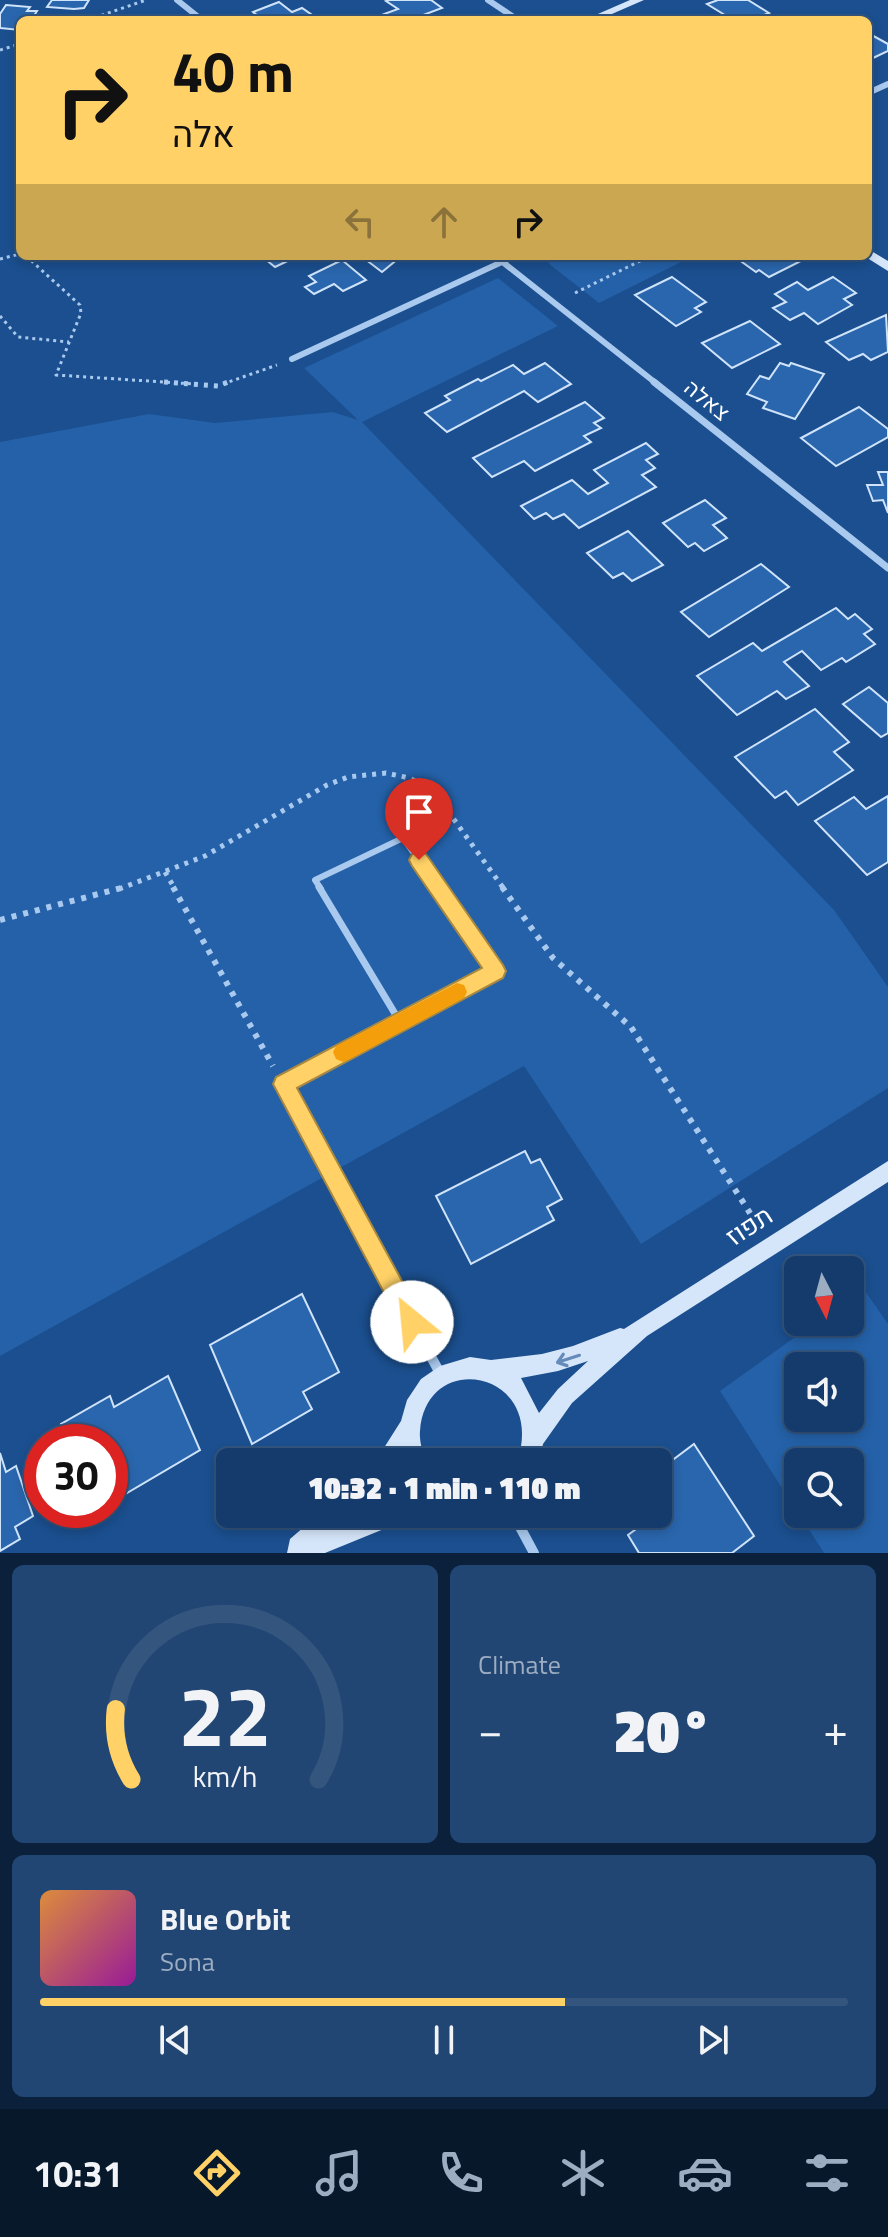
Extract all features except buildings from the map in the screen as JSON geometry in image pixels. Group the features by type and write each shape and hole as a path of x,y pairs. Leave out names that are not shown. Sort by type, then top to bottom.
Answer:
{"street":[{"path":"177,0 197,16"},
{"path":"488,0 512,16"},
{"path":"599,16 639,0"},
{"name":"צאלה","path":"500,260 888,568"},
{"path":"292,359 506,260"},
{"path":"395,1448 409,1427 423,1391 441,1375 283,1084 496,971"},
{"name":"תפוז","path":"533,1440 565,1396 640,1329 888,1171"},
{"name":"תפוז","path":"441,1375 464,1367 517,1370 557,1363 640,1329"},
{"path":"488,1369 509,1381 525,1401 533,1427 531,1448"},
{"path":"409,1427 412,1448"},
{"path":"291,1553 320,1528"},
{"path":"298,1553 359,1528"},
{"path":"521,1528 534,1553"}],"lane":[{"path":"400,1022 315,880 403,838 496,971"}],"path":[{"path":"100,16 146,0"},
{"path":"30,260 80,305 81,313 56,375 218,386 292,359"},
{"path":"556,303 642,260"},
{"path":"0,316 18,337 69,342"},
{"path":"0,920 110,893 203,857 320,789 367,773 402,774 432,789 553,958 631,1027 771,1245"},
{"path":"165,872 283,1084"}],"shaded area":[{"path":"554,260 683,261 599,303 548,263"},
{"path":"498,278 558,326 362,422 834,910 888,987 888,1088 641,1244 524,1066 0,1356 0,442 149,414 215,423 333,412 358,420 304,368"},
{"path":"864,1289 888,1324 888,1553 824,1553 808,1528 864,1528 864,1448 784,1448 784,1491 720,1391 797,1336 864,1336"}],"slow traffic":[{"path":"343,1052 457,992"}],"route":[{"path":"412,1322 283,1084 496,971 419,860"}]}
